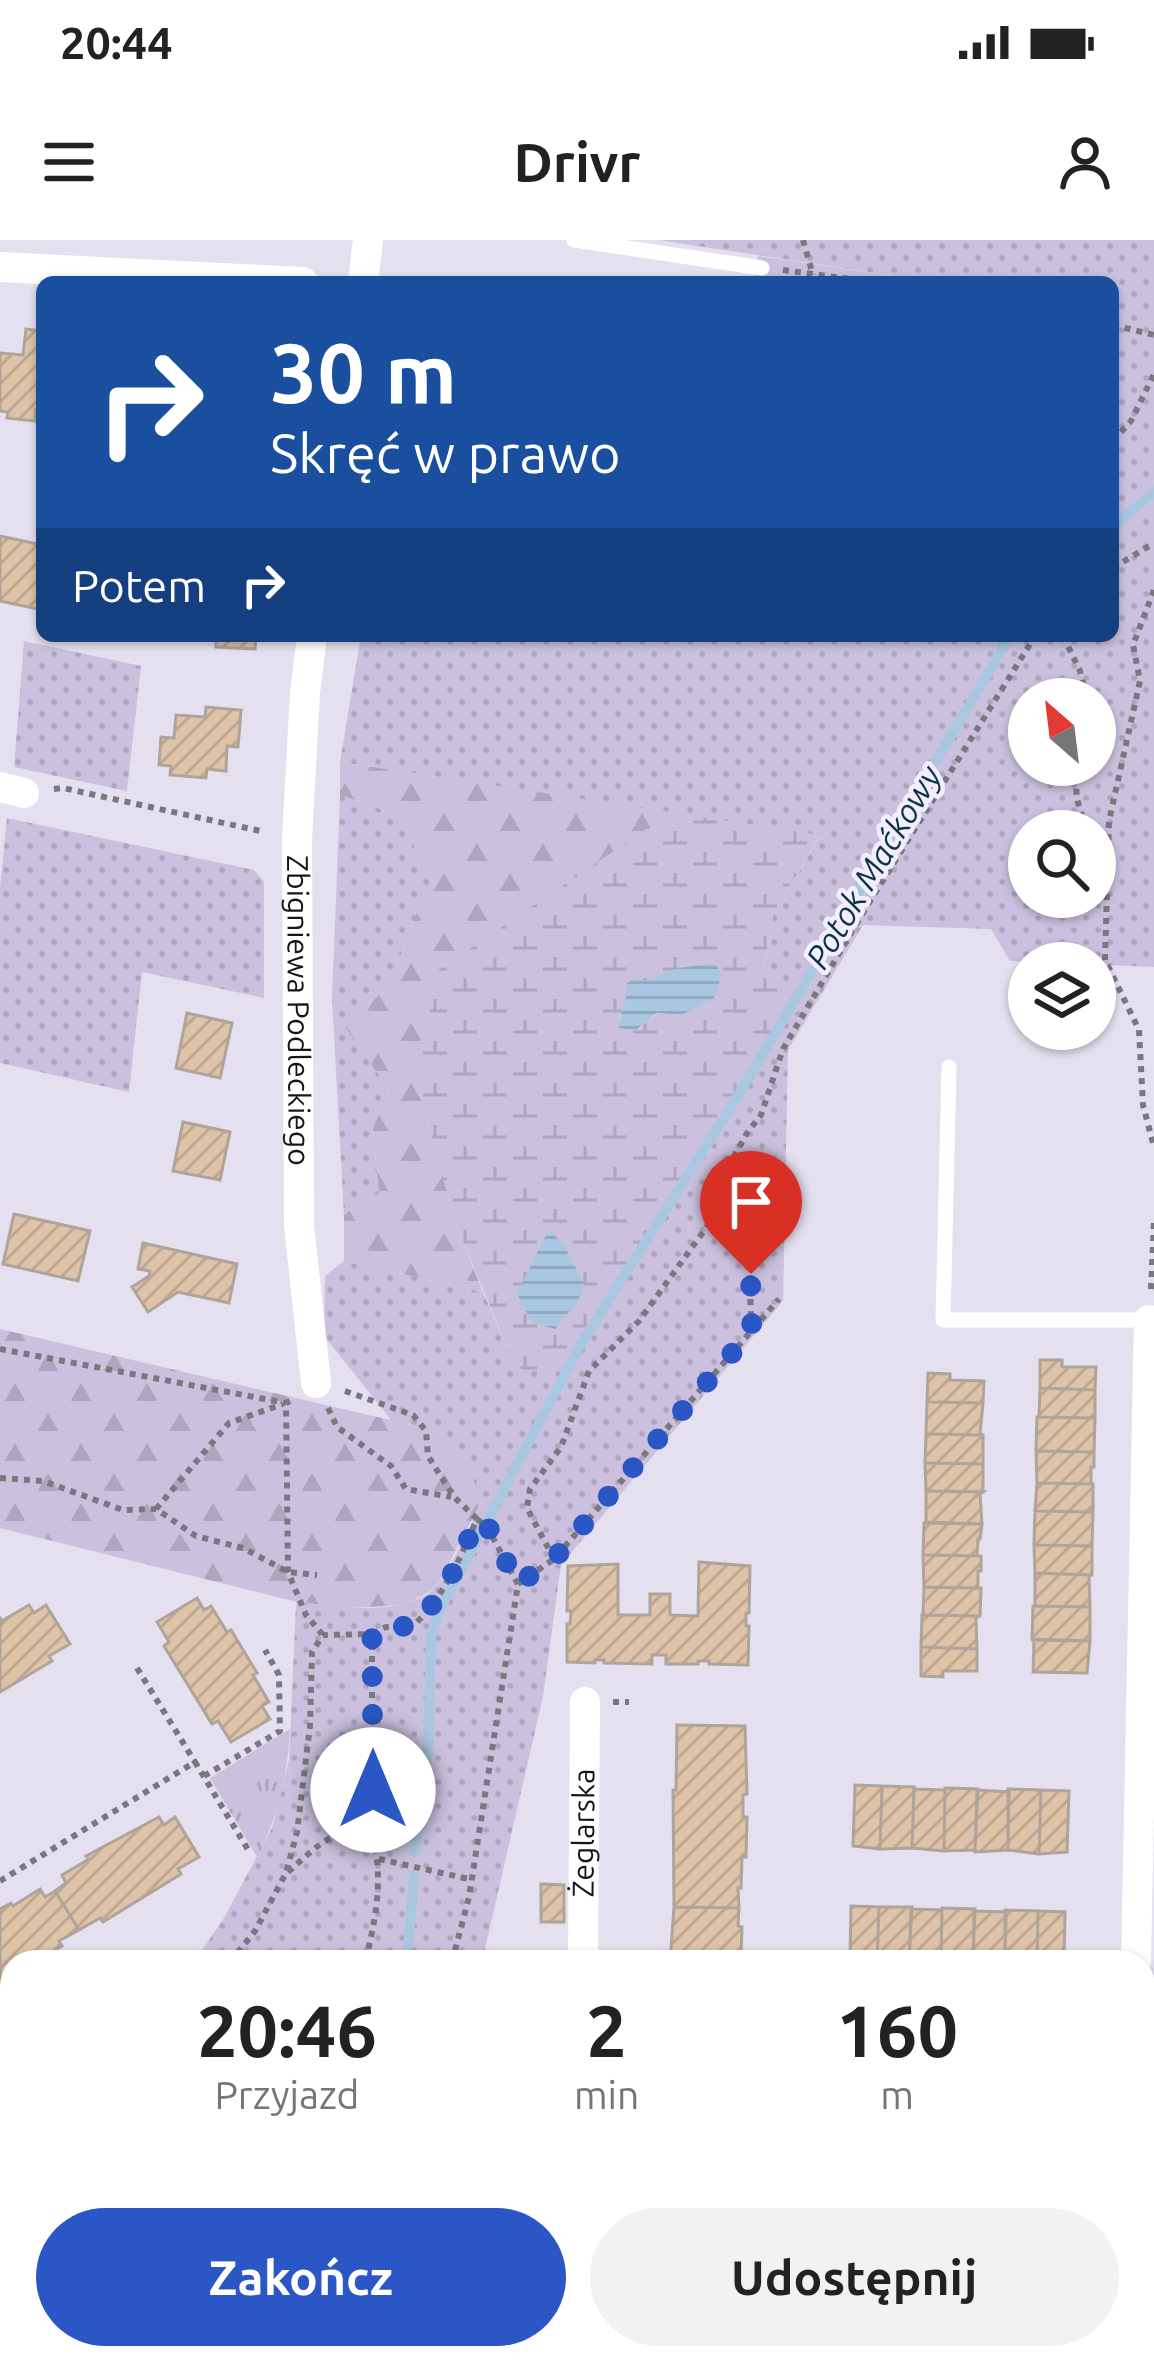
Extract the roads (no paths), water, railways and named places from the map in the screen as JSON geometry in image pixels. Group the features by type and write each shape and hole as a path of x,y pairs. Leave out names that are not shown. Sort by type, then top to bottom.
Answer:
{"street":[{"path":"364,276 368,240"},
{"path":"0,267 182,276"},
{"name":"Zbigniewa Podleckiego","path":"311,642 297,839 299,1225 316,1383"},
{"path":"1136,1950 1149,1320"},
{"name":"Żeglarska","path":"583,1950 585,1702"}],"lane":[{"path":"574,240 762,268"},
{"path":"950,1066 943,1320 1149,1320"}],"water":[{"path":"716,965 722,974 714,998 682,1015 657,1013 636,1030 619,1028 627,983"},
{"path":"549,1229 564,1245 584,1284 578,1301 555,1329 531,1322 517,1293"}],"waterway":[{"name":"Potok Maćkowy","path":"1119,522 1154,492"},
{"path":"415,1852 428,1755 431,1639 438,1613 581,1344 736,1099 1006,642"},
{"path":"406,1950 414,1875"}]}
